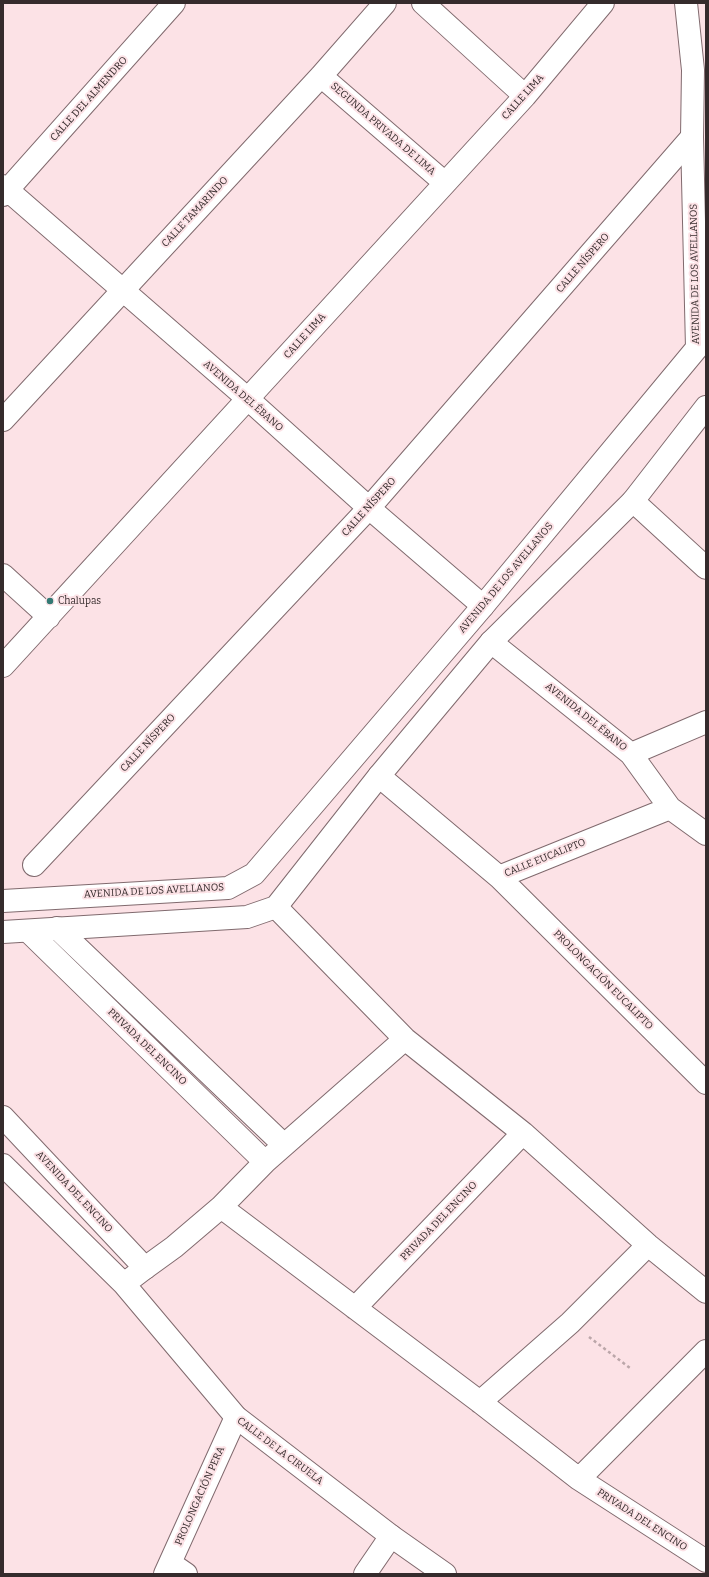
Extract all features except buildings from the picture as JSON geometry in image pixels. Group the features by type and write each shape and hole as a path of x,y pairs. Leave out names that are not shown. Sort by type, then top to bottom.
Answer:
{"street":[{"name":"CALLE DEL ALMENDRO","path":"4,190 174,3"},
{"name":"CALLE TAMARINDO","path":"3,420 321,76 385,3"},
{"path":"423,3 525,96"},
{"name":"CALLE LIMA","path":"3,666 525,96 603,3"},
{"name":"AVENIDA DE LOS AVELLANOS","path":"3,901 228,888 254,874 483,606 697,348 692,137 699,70 686,3"},
{"name":"SEGUNDA PRIVADA DE LIMA","path":"321,76 445,183"},
{"name":"CALLE NÍSPERO","path":"34,865 369,508 692,137"},
{"name":"AVENIDA DEL ÉBANO","path":"4,190 248,399 369,508 483,606"},
{"path":"3,932 28,932 58,928 247,917 276,907 379,776 491,642 633,501 706,407"},
{"path":"633,501 706,568"},
{"path":"3,575 49,617"},
{"name":"AVENIDA DEL ÉBANO","path":"491,642 631,754 670,808 706,834"},
{"path":"631,754 706,722"},
{"name":"CALLE EUCALIPTO","path":"379,776 500,877 670,808"},
{"name":"PROLONGACIÓN EUCALIPTO","path":"500,877 706,1083"},
{"path":"276,907 405,1039 524,1133 648,1245 706,1292"},
{"path":"58,928 284,1145"},
{"name":"PRIVADA DEL ENCINO","path":"28,932 265,1162"},
{"path":"3,1165 124,1284 174,1247 222,1206 265,1162 405,1039"},
{"name":"AVENIDA DEL ENCINO","path":"3,1117 145,1268"},
{"name":"PRIVADA DEL ENCINO","path":"355,1308 524,1133"},
{"name":"PRIVADA DEL ENCINO","path":"222,1206 480,1402 578,1479 706,1561"},
{"path":"480,1402 570,1323 648,1245"},
{"name":"CALLE DE LA CIRUELA","path":"124,1284 236,1417 391,1536 445,1574"},
{"path":"578,1479 706,1351"},
{"name":"PROLONGACIÓN PERA","path":"174,1570 236,1417"},
{"path":"365,1574 391,1536"}],"path":[{"path":"603,1347 630,1368"}],"place":[{"name":"Chalupas","path":"50,601"}]}
